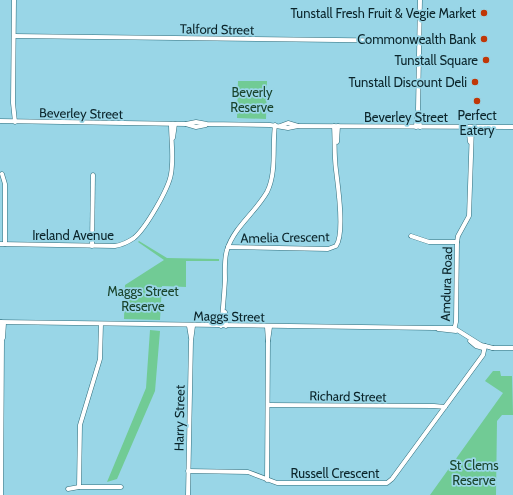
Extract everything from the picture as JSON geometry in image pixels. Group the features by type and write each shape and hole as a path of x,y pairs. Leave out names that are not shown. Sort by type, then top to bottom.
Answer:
{"street":[{"path":"13,122 14,0"},
{"path":"418,127 420,0"},
{"name":"Talford Street","path":"14,36 419,41"},
{"name":"Beverley Street","path":"0,121 186,124 196,127 207,124 270,125 288,128 298,126 513,128"},
{"name":"Ireland Avenue","path":"2,244 92,246 119,245 130,241 140,232 168,185 172,173 173,124"},
{"path":"224,326 226,257 228,247 235,234 269,187 272,171 273,141 270,125"},
{"path":"273,141 277,126"},
{"name":"Amelia Crescent","path":"228,247 328,249 336,246 339,240 340,199 336,170 336,126"},
{"name":"Amdura Road","path":"455,330 457,242 458,236 469,216 470,127"},
{"path":"2,174 5,184 2,244"},
{"path":"92,246 93,175"},
{"path":"411,236 429,242 457,242"},
{"path":"1,495 2,322"},
{"name":"Maggs Street","path":"2,322 191,326 434,328 455,330"},
{"path":"79,487 80,425 100,359 101,324"},
{"name":"Harry Street","path":"188,495 191,326"},
{"path":"267,480 269,327"},
{"path":"455,330 476,346 513,348"},
{"name":"Russell Crescent","path":"188,472 248,472 277,483 387,483 392,479 442,412 483,355 485,347"},
{"name":"Richard Street","path":"268,405 445,407"},
{"name":"Richard Street","path":"428,406 442,412"},
{"path":"68,489 79,487 120,487"}],"green space":[{"name":"Beverly Reserve","path":"238,81 267,81 266,119 237,118"},
{"name":"Maggs Street Reserve","path":"139,241 167,258 219,259 219,261 186,261 186,287 162,286 160,320 124,319 125,285 164,260 138,242"},
{"path":"150,330 160,331 155,391 117,479 107,482 146,388"},
{"name":"St Clems Reserve","path":"493,371 500,371 501,376 512,376 513,415 502,415 497,421 496,495 430,495 503,393 485,381"}],"place":[{"name":"Tunstall Fresh Fruit & Vegie Market","path":"484,13"},
{"name":"Commonwealth Bank","path":"484,39"},
{"name":"Tunstall Square","path":"486,60"},
{"name":"Tunstall Discount Deli","path":"475,82"},
{"name":"Perfect Eatery","path":"477,101"}]}
